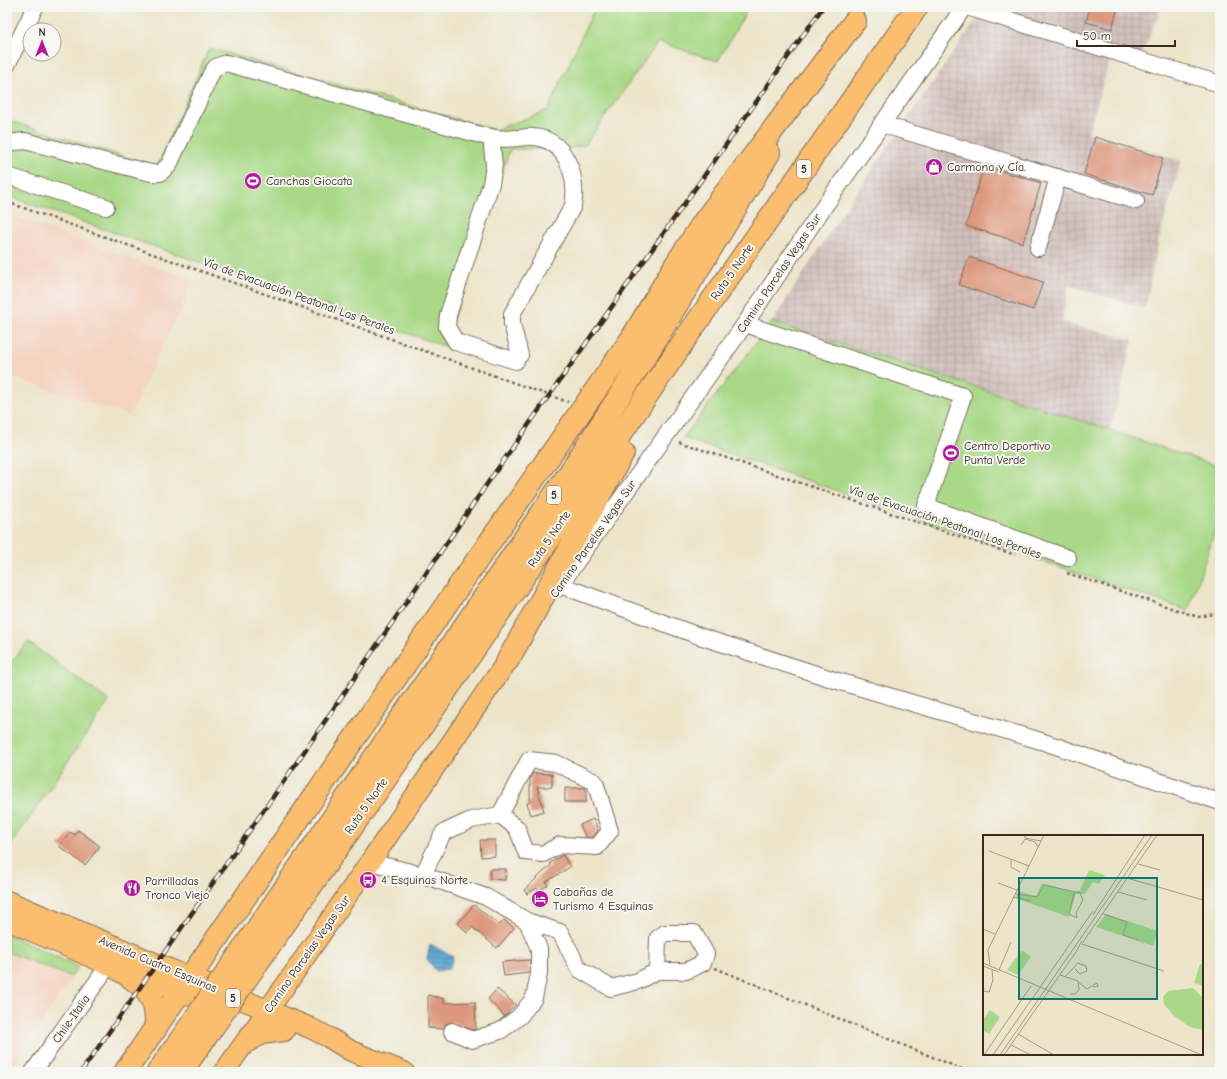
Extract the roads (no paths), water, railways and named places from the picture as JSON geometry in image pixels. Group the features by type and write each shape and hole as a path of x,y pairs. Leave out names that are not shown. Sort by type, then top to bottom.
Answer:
{"highway":[{"name":"Ruta 5 Norte","path":"247,961 414,738 690,332 917,7"},
{"name":"Ruta 5 Norte","path":"158,1072 201,1027 247,961 648,352 767,156 860,14"},
{"path":"125,1072 454,592 632,338 676,264 705,220 740,170 860,14"},
{"path":"508,660 690,332"},
{"path":"113,968 136,981 149,995 156,1012 155,1030"},
{"name":"Ruta 5 Norte","path":"181,1072 201,1027"}],"main road":[{"name":"Camino Parcelas Vegas Sur","path":"224,1072 292,976 508,660"},
{"name":"Avenida Cuatro Esquinas","path":"7,901 153,963 185,986"},
{"name":"Avenida Cuatro Esquinas","path":"7,920 113,968 185,986 264,1016 308,1027 328,1036 351,1051"},
{"path":"113,968 111,959 118,954 147,963 153,963"},
{"path":"292,976 290,985 290,1002 297,1017 308,1027"},
{"name":"Avenida Cuatro Esquinas","path":"264,1016 284,1031 328,1046 351,1051 404,1072"},
{"path":"243,1045 262,1034 284,1031"}],"street":[{"path":"7,65 35,7"},
{"path":"966,7 1220,84"},
{"name":"Camino Parcelas Vegas Sur","path":"508,660 745,324 881,124 966,7"},
{"path":"7,143 25,141 151,172 160,172 169,164 212,72 216,67 226,63 491,138 505,139 533,137 547,140 564,155 571,169 574,182 572,206 512,314 512,324 518,358 456,342 448,327 448,315 491,184 494,165 491,138"},
{"path":"881,124 1136,201"},
{"path":"7,179 11,177 106,207"},
{"path":"1038,248 1058,178"},
{"path":"745,324 963,396 926,506 1065,565"},
{"path":"560,585 702,637 848,684 1041,740 1220,802"},
{"path":"423,875 443,833 471,820 500,815 517,828 526,852 543,854 560,845 597,847 610,831 595,782 556,763 529,760 500,815"},
{"path":"370,862 423,875 486,897 527,921 560,932 579,969 611,988 638,981 658,971 686,971 703,963 706,954 694,933 665,933 658,938 658,971"},
{"path":"452,1031 472,1040 500,1031 520,1016 534,998 539,974 539,948 527,921"},
{"name":"Chile-Italia","path":"33,1072 113,968"}],"water":[{"path":"430,944 453,957 449,969 436,971 427,959"}],"railway":[{"path":"81,1072 282,784 489,481 823,7"}],"place":[{"name":"Carmona y Cía.","path":"934,167"},
{"name":"Canchas Giocata","path":"253,181"},
{"name":"Centro Deportivo Punta Verde","path":"951,453"},
{"name":"4 Esquinas Norte","path":"368,880"},
{"name":"Parrilladas Tronco Viejo","path":"132,888"},
{"name":"Cabañas de Turismo 4 Esquinas","path":"540,899"}]}
